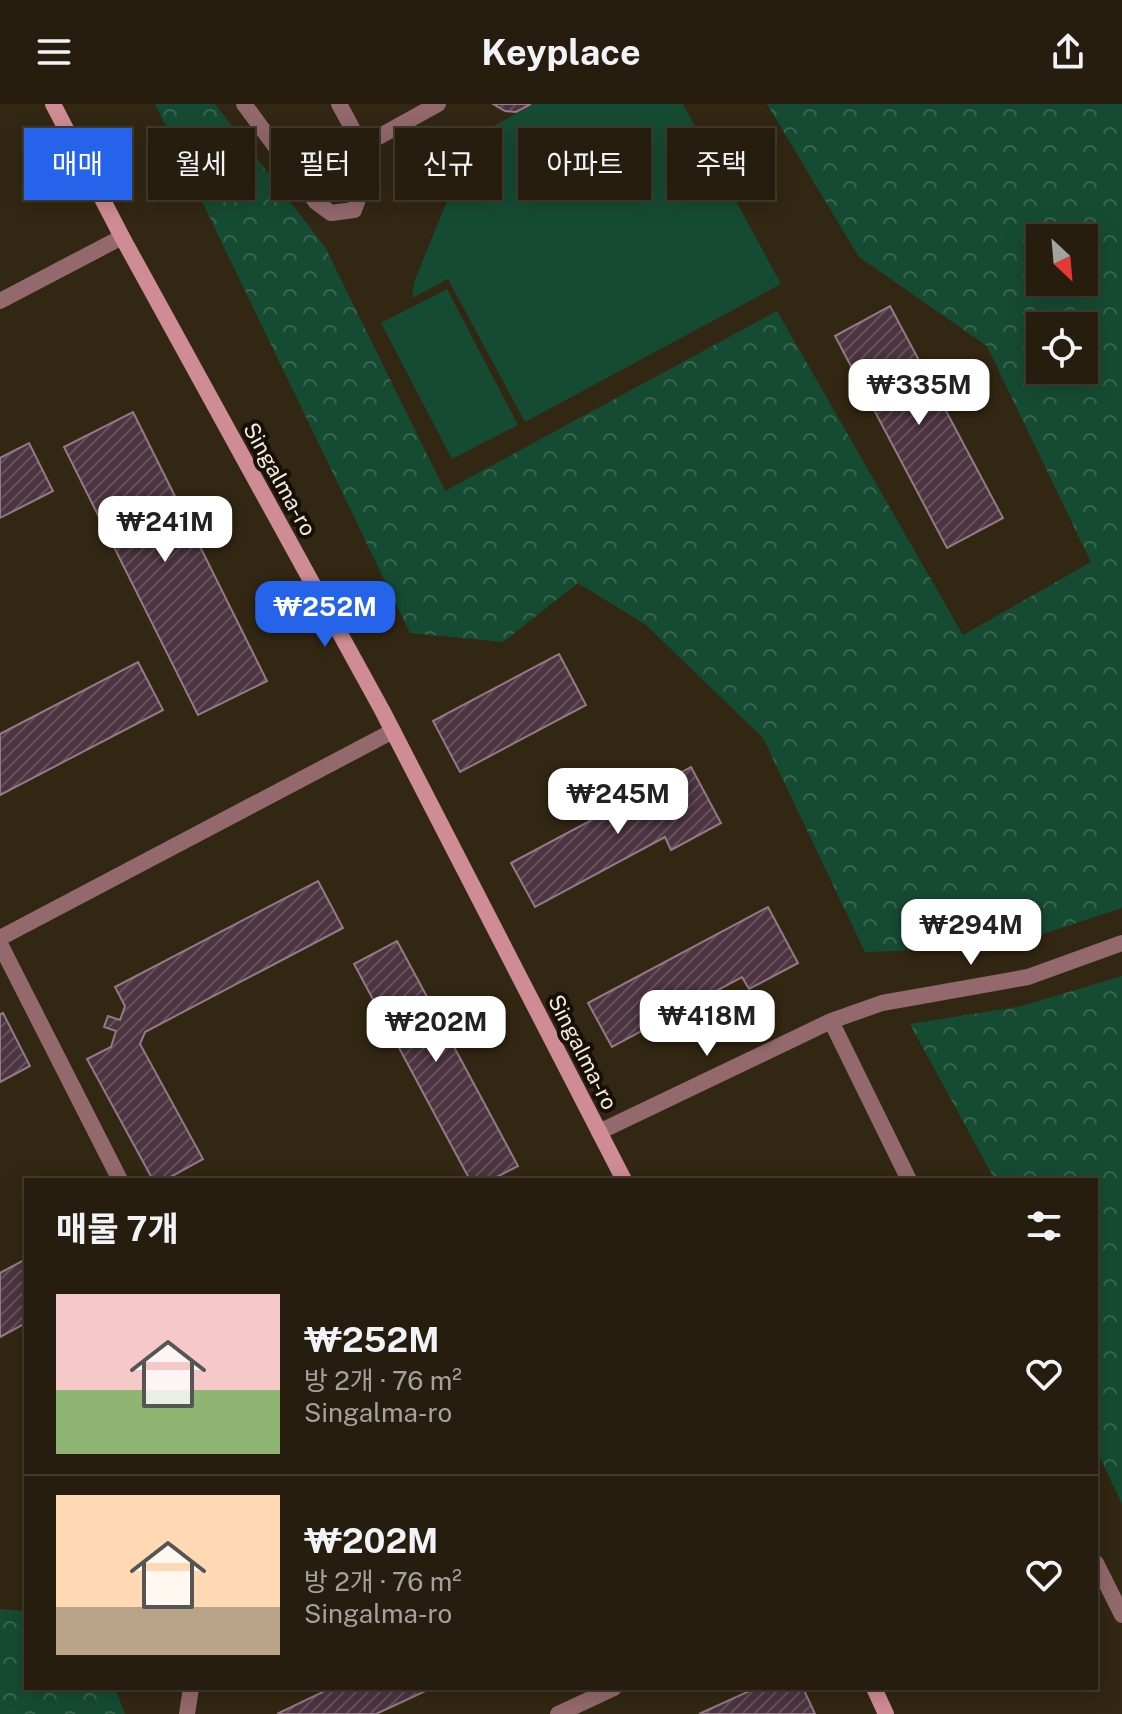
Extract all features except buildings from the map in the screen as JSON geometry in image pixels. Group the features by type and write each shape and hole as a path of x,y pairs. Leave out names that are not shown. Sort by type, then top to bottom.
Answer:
{"street":[{"name":"Singalma-ro","path":"53,104 122,237 393,731 623,1178"},
{"path":"244,104 271,141"},
{"path":"339,104 352,128"},
{"path":"379,137 438,104"},
{"path":"315,200 331,213 354,210 358,200"},
{"path":"0,301 122,237"},
{"path":"119,1178 0,941 393,731"},
{"name":"Singalma-ro","path":"599,1132 831,1021 882,1003 1028,977 1122,943"},
{"path":"831,1021 908,1178"},
{"path":"1098,1567 1122,1615"},
{"path":"187,1714 191,1690"},
{"path":"558,1714 610,1690"},
{"path":"875,1690 886,1714"}],"green space":[{"path":"155,104 215,104 233,128 167,128"},
{"path":"534,104 683,104 696,128 667,128 667,200 735,200 781,284 525,422 448,279 412,298 414,282 447,200 502,200 502,128 489,128"},
{"path":"767,104 1122,104 1122,908 1003,947 865,952 763,738 646,625 578,583 503,642 410,633 201,200 255,200 255,156 271,177 271,200 289,200 325,247 445,491 777,311 963,635 1091,562 987,346 859,257"},
{"path":"447,289 518,425 452,459 381,323"},
{"path":"1122,976 1122,1504 1098,1453 1098,1178 994,1178 910,1024 1022,1006"},
{"path":"0,1609 24,1611 24,1690 116,1690 125,1714 0,1714"}]}
